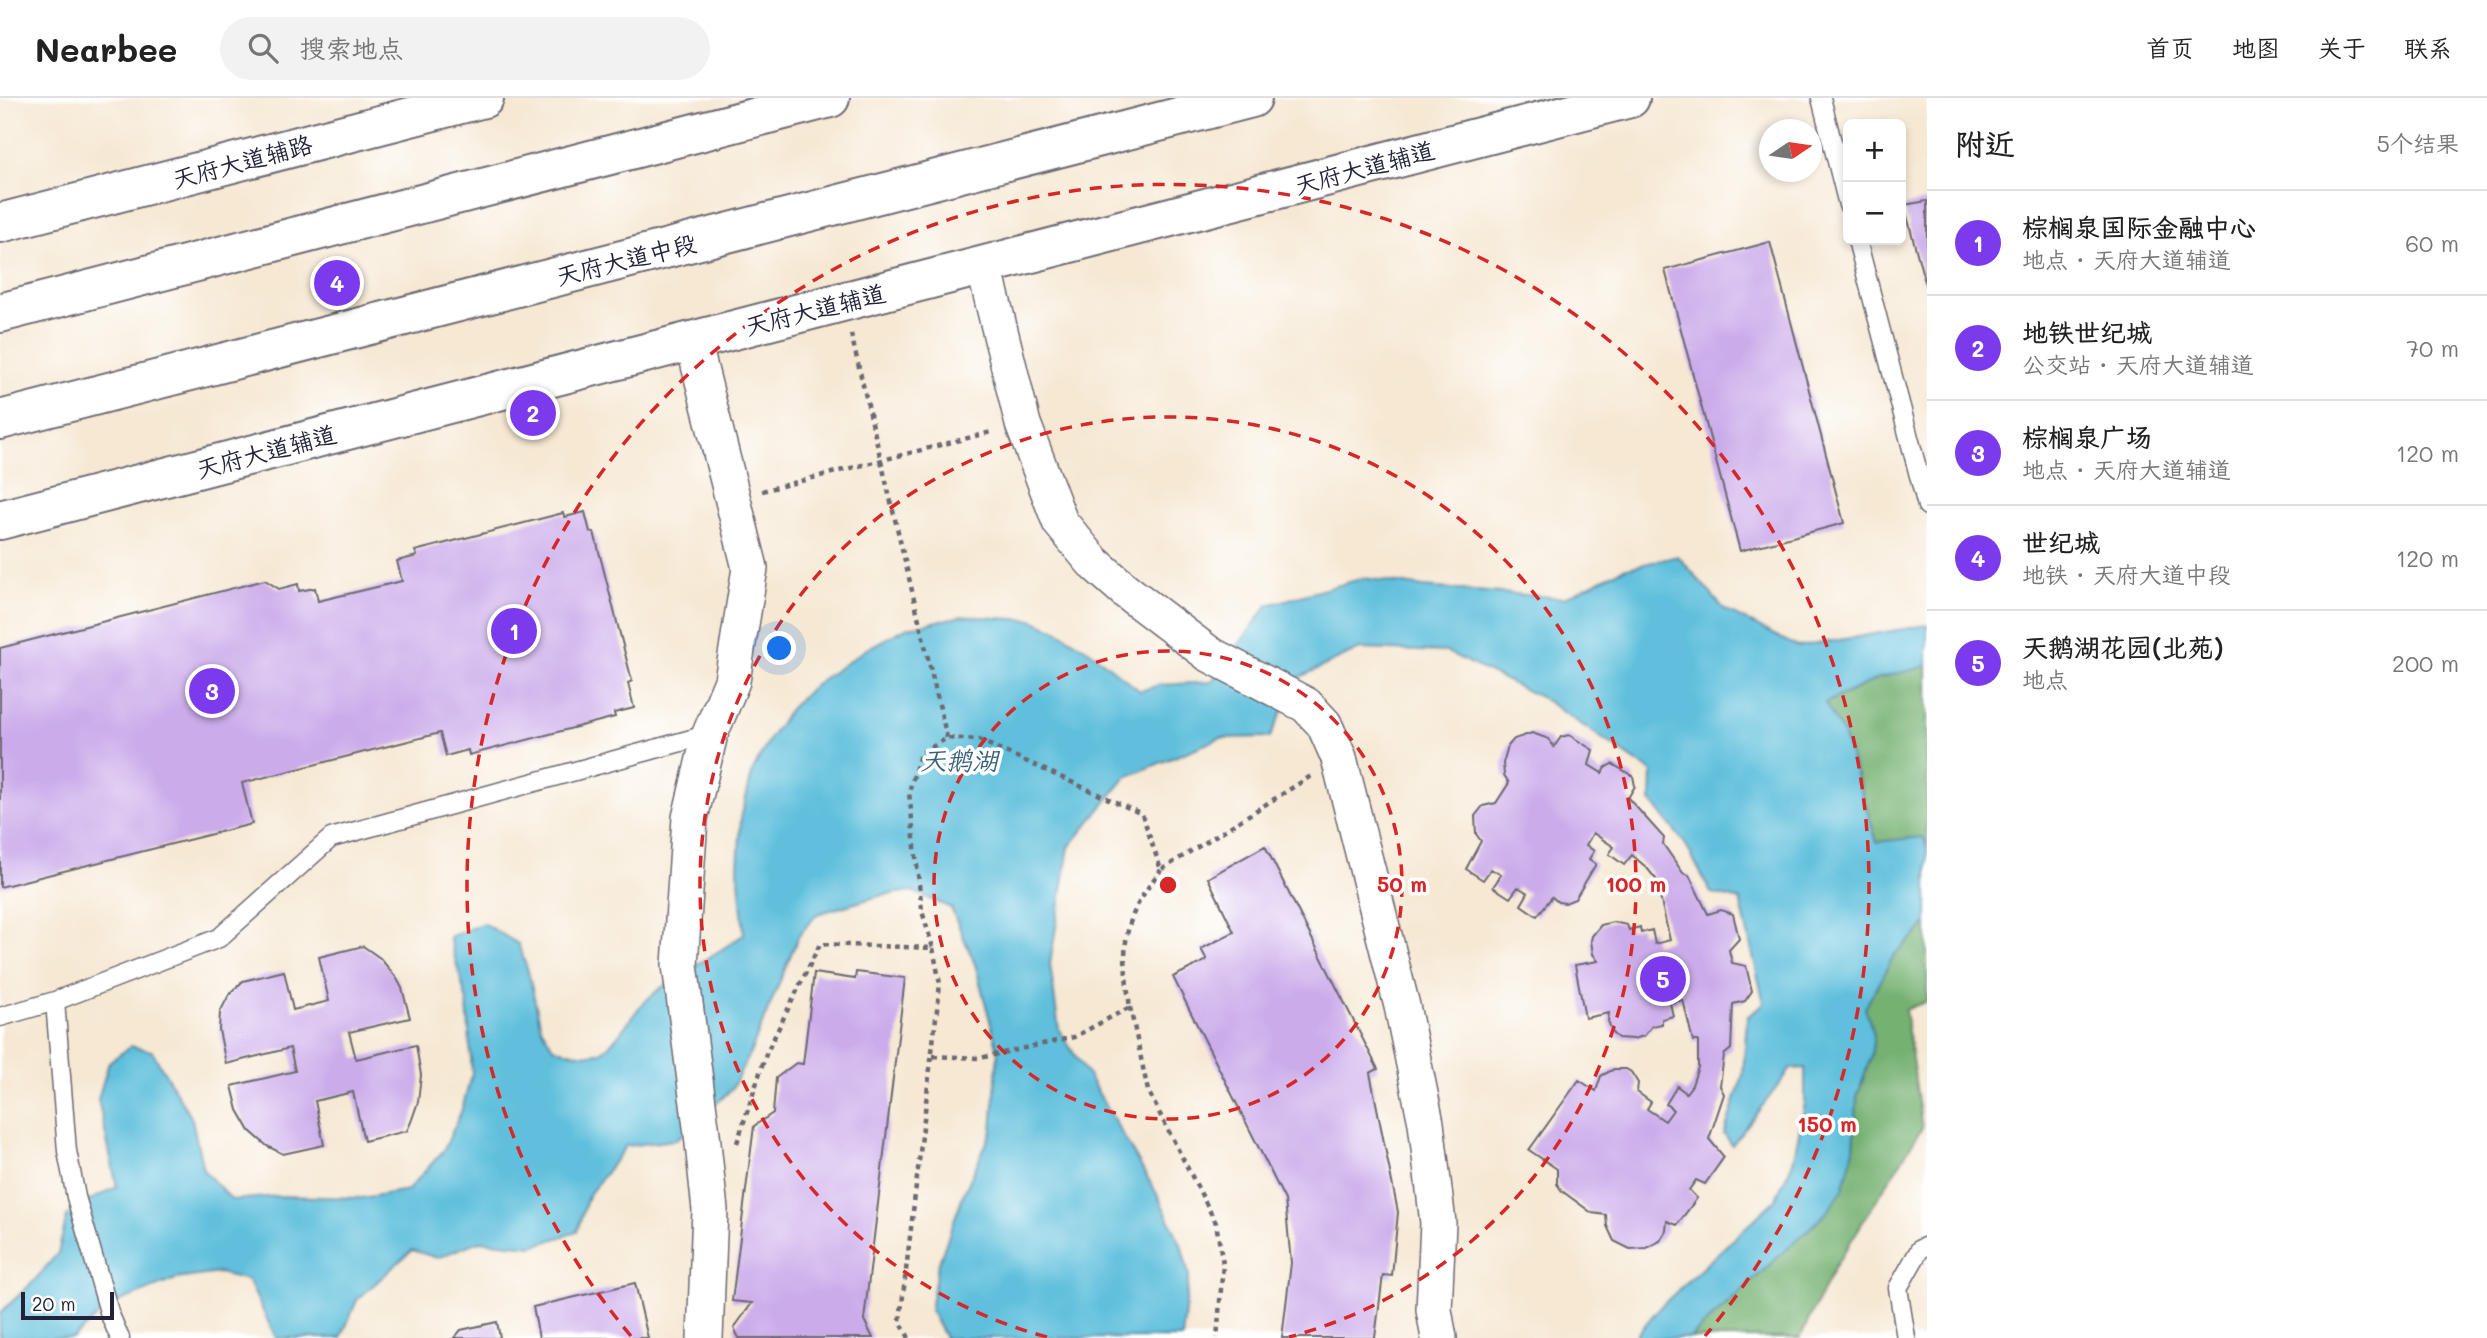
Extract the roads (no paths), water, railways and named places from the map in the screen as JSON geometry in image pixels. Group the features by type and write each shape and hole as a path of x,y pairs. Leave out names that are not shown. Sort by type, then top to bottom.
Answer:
{"street":[{"name":"天府大道辅路","path":"0,223 484,98"},
{"path":"0,313 830,98"},
{"name":"天府大道中段","path":"0,420 1252,98"},
{"name":"天府大道辅道","path":"0,520 1630,98"},
{"path":"984,265 1023,424 1059,522 1093,562 1209,654 1306,705 1324,724 1339,758 1402,1006 1426,1123 1438,1223 1434,1310 1439,1338"},
{"path":"693,341 750,568 732,681 710,734 690,818 680,965 710,1218 705,1338"}],"lane":[{"path":"1821,98 1843,185"},
{"path":"1858,245 1927,506"},
{"path":"0,1017 55,1001 219,938 331,838 710,734"},
{"path":"55,1001 67,1151 76,1197 110,1315 120,1338"},
{"path":"1906,1338 1898,1288 1920,1249 1927,1246"}],"water":[{"name":"天鹅湖","path":"1678,556 1725,610 1798,647 1927,625 1927,666 1879,678 1825,703 1843,734 1877,842 1923,837 1927,848 1927,924 1894,955 1865,1008 1874,1035 1871,1056 1857,1097 1854,1149 1843,1189 1826,1213 1690,1338 1634,1338 1659,1308 1775,1200 1793,1162 1805,1103 1805,1068 1791,1069 1732,1145 1724,1134 1743,1075 1747,1017 1764,1003 1740,900 1711,893 1686,845 1651,801 1652,772 1542,698 1447,652 1360,649 1298,678 1270,737 1220,738 1126,777 1069,847 1050,964 1059,1030 1157,1194 1181,1244 1189,1275 1182,1338 945,1338 930,1310 937,1268 963,1195 992,1131 998,1051 975,964 951,908 912,891 883,895 817,914 799,935 751,1051 732,1089 675,1140 626,1146 588,1196 577,1232 533,1246 479,1241 437,1258 412,1250 357,1300 341,1338 276,1338 248,1280 219,1273 176,1279 110,1305 73,1338 0,1338 0,1313 34,1281 58,1253 67,1216 82,1204 117,1187 98,1099 109,1062 131,1046 152,1051 192,1119 203,1170 232,1200 279,1196 362,1198 408,1190 444,1150 461,1112 472,1074 467,1002 449,937 483,923 518,944 528,971 541,1027 553,1047 582,1054 594,1054 605,1049 639,1008 662,987 744,934 738,868 741,818 753,770 790,709 814,685 868,648 906,628 962,616 1032,620 1056,630 1090,651 1140,691 1159,685 1211,682 1268,605 1364,578 1424,587 1564,598 1623,569"}],"place":[{"name":"世纪城","path":"337,283"},
{"name":"地铁世纪城","path":"533,413"},
{"name":"棕榈泉国际金融中心","path":"514,631"},
{"name":"棕榈泉广场","path":"212,691"},
{"name":"天鹅湖花园(北苑)","path":"1663,979"}]}
